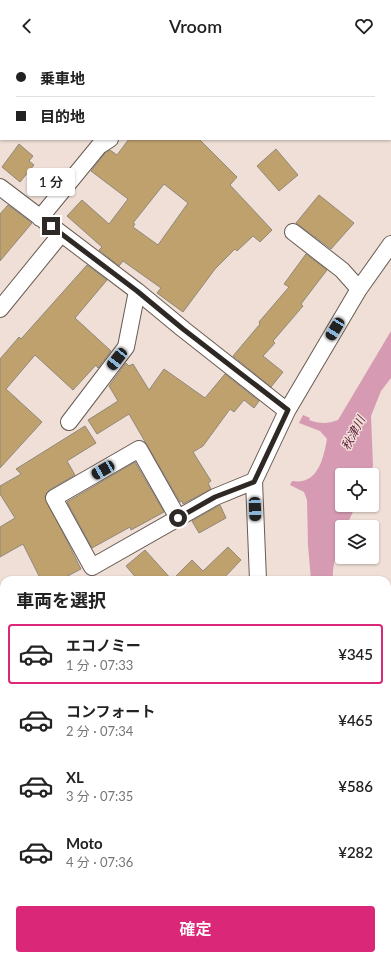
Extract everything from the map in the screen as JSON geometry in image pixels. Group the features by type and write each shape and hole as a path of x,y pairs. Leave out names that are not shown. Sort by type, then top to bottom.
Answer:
{"street":[{"path":"40,218 99,146 108,140"},
{"path":"0,187 137,291 183,329 288,410"},
{"path":"293,232 342,270 359,289"},
{"path":"0,309 61,234"},
{"path":"258,576 254,482 288,410 359,289 391,244"},
{"path":"69,422 126,347 137,291"},
{"path":"178,518 139,449 54,498 92,566 178,518 215,497 254,482"}],"water":[{"name":"秋津川","path":"391,331 391,378 381,391 371,416 373,466 372,468 335,468 335,512 353,512 349,520 335,520 335,562 333,576 311,576 307,500 304,492 290,485 292,481 301,481 313,475 321,463 327,439 320,431 299,423 303,415 310,418 309,420 320,423 338,420"}],"building":[{"path":"128,140 200,140 237,177 230,185 272,230 260,242 253,236 237,251 235,249 215,269 183,312 157,293 161,288 123,261 119,266 99,250 102,247 67,216 82,200 109,224 128,199 91,171 105,153 110,150 117,155","holes":["164,184 188,203 158,245 133,227 135,224 133,223"]},
{"path":"19,144 33,156 29,161 34,165 20,182 2,167"},
{"path":"276,149 298,175 279,191 257,166"},
{"path":"319,195 354,223 331,249 296,223"},
{"path":"8,205 32,223 0,261 0,214"},
{"path":"306,254 327,270 301,304 303,306 273,341 275,343 263,356 283,372 271,387 233,356 260,324 259,322 289,287 284,284"},
{"path":"87,265 107,280 75,318 111,351 98,368 96,365 73,390 35,355 6,389 42,422 0,468 0,359 19,337 21,339"},
{"path":"126,363 129,366 133,364 149,390 164,369 205,398 225,374 259,401 254,408 244,400 234,412 230,409 203,446 193,452 211,481 208,483 211,489 183,504 182,501 180,502 129,414 97,434 88,420 118,401 109,386"},
{"path":"85,426 96,443 67,461 75,475 49,490 45,497 81,569 68,576 39,576 23,544 0,557 0,527 15,518 0,494 0,486 21,474 16,469"},
{"path":"135,462 164,512 131,530 130,527 92,548 67,502"},
{"path":"220,505 226,518 199,533 192,521"},
{"path":"228,547 241,560 226,576 176,576 192,560 203,571"},
{"path":"145,550 168,576 135,576 126,566"}],"route":[{"path":"51,226 137,291 183,329 288,410 254,482 215,497 178,518"}]}
